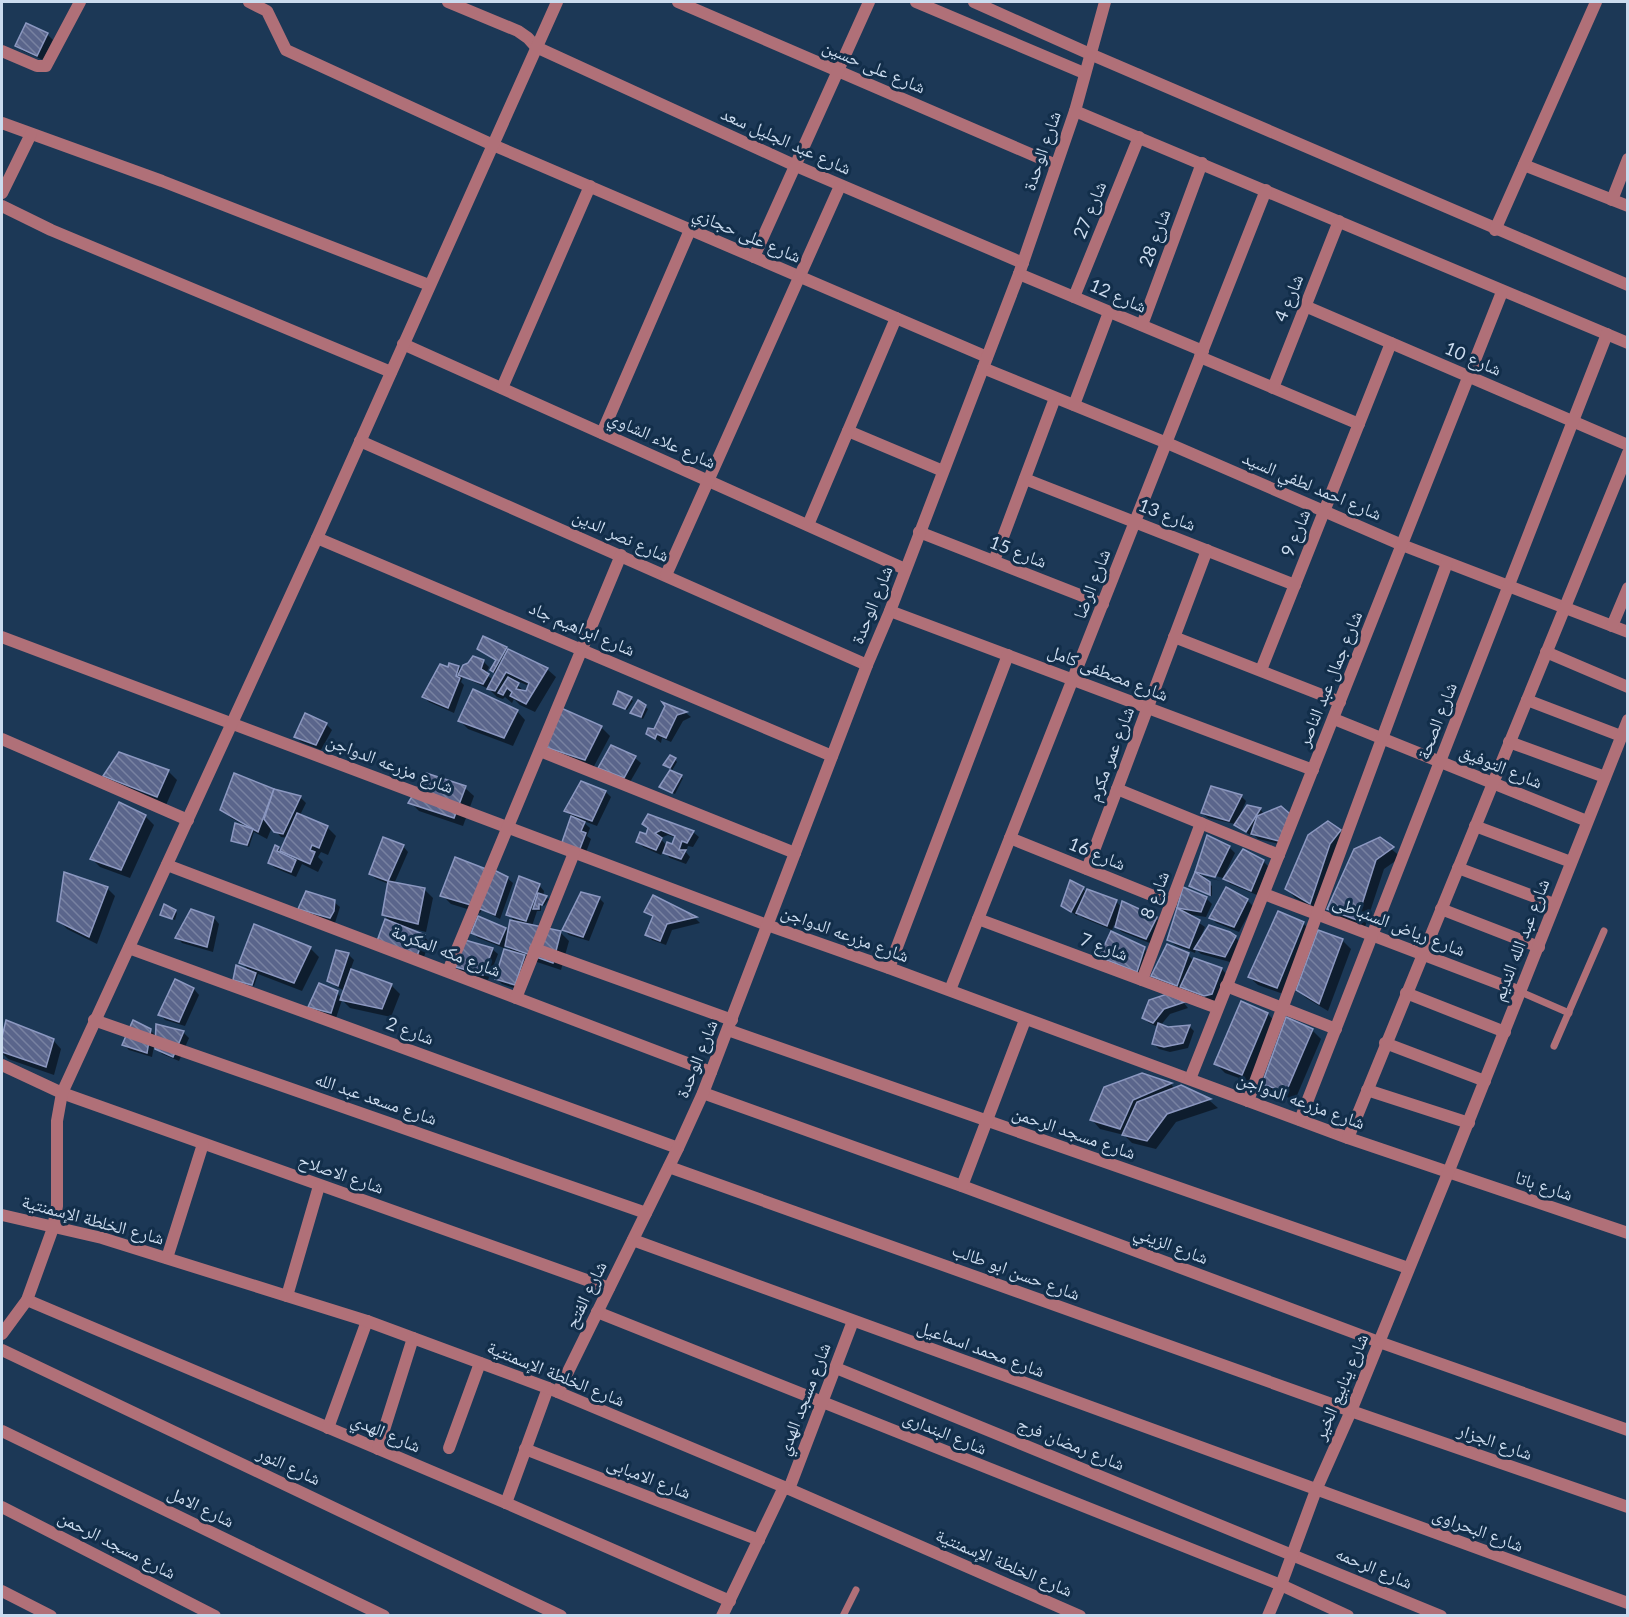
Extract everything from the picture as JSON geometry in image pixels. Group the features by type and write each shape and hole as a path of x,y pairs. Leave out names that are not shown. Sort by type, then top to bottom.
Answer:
{"street":[{"path":"2,51 37,66 46,66 78,2"},
{"name":"شارع على حجازي","path":"249,2 267,11 286,50 493,145 896,318 986,363"},
{"name":"شارع عبد الجليل سعد","path":"448,2 518,32 536,47 1021,268"},
{"path":"2,1334 27,1300 53,1228 57,1206 57,1121 62,1093 317,538 556,2"},
{"name":"شارع على حسين","path":"678,2 1056,165"},
{"path":"754,257 868,2"},
{"path":"916,2 1084,73"},
{"path":"974,2 1495,230 1628,285"},
{"name":"شارع الوحدة","path":"646,1213 703,1093 986,363 1075,111 1105,2"},
{"path":"1495,230 1596,2"},
{"path":"1075,111 1628,343"},
{"path":"2,123 162,181 429,285"},
{"path":"2,193 31,134"},
{"name":"شارع 27","path":"1074,297 1139,137"},
{"path":"1612,200 1628,159"},
{"name":"شارع 28","path":"1142,325 1202,163"},
{"path":"1524,165 1628,206"},
{"path":"502,388 590,186"},
{"path":"666,575 840,186"},
{"name":"شارع الرضا","path":"950,990 1266,190"},
{"path":"2,206 51,230 391,372"},
{"name":"شارع 4","path":"1273,388 1339,221"},
{"path":"602,433 690,230"},
{"name":"شارع 12","path":"1021,268 1074,297 1142,325 1273,388 1359,424"},
{"name":"شارع جمال عبد الناصر","path":"1190,1079 1502,292"},
{"name":"شارع 10","path":"1305,306 1628,445"},
{"path":"1074,405 1109,312"},
{"path":"808,525 896,318"},
{"name":"شارع الصحة","path":"1300,1120 1607,334"},
{"name":"شارع 9","path":"1261,670 1391,343"},
{"name":"شارع علاء الشاوي","path":"403,344 905,569"},
{"name":"شارع احمد لطفي السيد","path":"986,363 1055,398 1167,443 1402,545 1628,632"},
{"path":"994,561 1055,398"},
{"path":"848,431 943,471"},
{"name":"شارع نصر الدين","path":"360,441 867,665"},
{"path":"1348,1138 1628,453"},
{"name":"شارع 13","path":"1024,479 1295,585"},
{"name":"شارع 15","path":"919,532 1103,604"},
{"name":"شارع ابراهيم جاد","path":"317,538 582,648 832,756"},
{"name":"شارع عمر مكرم","path":"1087,869 1207,550"},
{"path":"448,971 621,555"},
{"path":"1248,1101 1447,562"},
{"path":"1612,626 1628,588"},
{"name":"شارع مصطفى كامل","path":"890,610 1313,770"},
{"path":"1174,637 1340,702"},
{"name":"شارع مزرعه الدواجن","path":"2,638 767,925 1448,1173"},
{"path":"1546,652 1628,687"},
{"path":"889,968 1008,655"},
{"path":"1527,700 1621,736"},
{"name":"شارع التوفيق","path":"1334,719 1587,821"},
{"name":"شارع عبد الله النديم","path":"1448,1173 1628,720"},
{"path":"2,740 188,820"},
{"path":"1509,742 1605,777"},
{"path":"540,751 795,853"},
{"path":"1117,789 1279,855"},
{"name":"شارع 8","path":"1142,980 1201,823"},
{"path":"1475,826 1571,862"},
{"name":"شارع 16","path":"1010,838 1171,903"},
{"path":"516,998 574,853"},
{"name":"شارع مكه المكرمة","path":"167,865 711,1072"},
{"path":"1458,868 1554,904"},
{"name":"شارع رياض السنباطى","path":"1264,894 1521,992"},
{"path":"1441,909 1539,947"},
{"name":"شارع 7","path":"978,919 1217,1008"},
{"name":"شارع 2","path":"129,948 678,1148"},
{"name":"شارع مسجد الرحمن","path":"535,949 986,1121 1408,1268"},
{"path":"1226,986 1336,1029"},
{"path":"1406,993 1505,1032"},
{"name":"شارع مسعد عبد الله","path":"94,1020 646,1213"},
{"path":"962,1186 1025,1020"},
{"path":"1385,1043 1485,1081"},
{"name":"شارع الاصلاح","path":"2,1065 62,1093 609,1288"},
{"path":"1367,1090 1469,1123"},
{"name":"شارع الزيني","path":"703,1093 962,1186 1379,1342 1628,1430"},
{"path":"167,1258 203,1144"},
{"name":"شارع حسن ابو طالب","path":"669,1167 1351,1412"},
{"name":"شارع ينابيع الخير","path":"1268,1616 1316,1490 1351,1412 1448,1173"},
{"name":"شارع باتا","path":"1448,1173 1628,1233"},
{"path":"287,1296 319,1186"},
{"name":"شارع الفتح","path":"506,1503 525,1449 553,1390 597,1312 646,1213"},
{"name":"شارع الخلطة الإسمنتية","path":"2,1215 102,1238 367,1321 553,1390 1080,1616"},
{"name":"شارع محمد اسماعيل","path":"633,1240 1316,1490"},
{"name":"شارع الهدي","path":"27,1300 730,1600"},
{"name":"شارع البندارى","path":"597,1312 1281,1585 1348,1616"},
{"path":"328,1428 367,1321"},
{"name":"شارع مسجد الهدي","path":"786,1488 853,1321"},
{"path":"378,1449 413,1338"},
{"name":"شارع النور","path":"2,1350 561,1616"},
{"path":"449,1448 480,1363"},
{"name":"شارع رمضان فرج","path":"836,1368 1293,1553"},
{"name":"شارع الجزار","path":"1351,1412 1628,1507"},
{"name":"شارع الامل","path":"2,1431 384,1616"},
{"name":"شارع الامبابى","path":"525,1449 759,1540"},
{"path":"722,1616 786,1488"},
{"name":"شارع البحراوى","path":"1316,1490 1628,1603"},
{"name":"شارع مسجد الرحمن","path":"2,1507 215,1616"},
{"name":"شارع الرحمه","path":"1293,1553 1441,1616"},
{"path":"2,1591 51,1616"}],"lane":[{"path":"1554,1046 1604,931"},
{"path":"1521,992 1569,1013"},
{"path":"843,1616 856,1590"}],"building":[{"path":"26,23 48,33 37,56 15,46"},
{"path":"483,636 507,647 493,672 490,670 496,660 477,649"},
{"path":"508,649 548,668 526,704 510,696 512,692 507,688 503,695 498,693 508,677 519,683 516,689 526,691 529,683 506,672 495,691 487,689"},
{"path":"473,656 484,660 481,669 489,674 483,684 458,675 463,665 468,663"},
{"path":"449,663 459,666 456,676 460,678 448,708 422,697 440,664 448,667"},
{"path":"473,689 518,710 504,738 458,721"},
{"path":"618,691 632,697 625,709 613,704"},
{"path":"638,700 646,705 641,717 630,713"},
{"path":"662,702 687,712 677,715 666,738 657,734 655,739 646,734 648,728 654,729 665,706"},
{"path":"561,708 602,726 585,760 545,747"},
{"path":"305,713 327,723 316,745 294,737"},
{"path":"611,745 636,756 624,778 598,768"},
{"path":"119,752 169,770 157,797 103,776"},
{"path":"670,755 676,758 670,768 663,765"},
{"path":"670,770 682,775 672,793 659,787"},
{"path":"234,773 274,789 258,832 220,810"},
{"path":"426,773 466,786 454,818 408,803"},
{"path":"581,781 606,791 592,821 564,811"},
{"path":"1211,786 1242,795 1229,821 1201,813"},
{"path":"274,789 301,796 283,834 274,832 264,819"},
{"path":"119,802 146,815 121,870 90,859"},
{"path":"1247,805 1261,808 1246,832 1234,825"},
{"path":"1281,806 1290,814 1279,841 1251,834 1257,816"},
{"path":"297,813 328,826 319,848 312,845 310,850 315,852 310,864 280,851"},
{"path":"648,814 694,831 687,843 682,841 679,850 686,850 681,859 663,853 667,842 672,844 675,836 661,830 655,833 662,838 656,850 636,842 640,832 646,834 648,828 642,824"},
{"path":"571,816 585,822 581,831 586,833 579,851 561,845"},
{"path":"1328,821 1341,830 1330,844 1310,904 1285,889 1308,835"},
{"path":"235,823 253,829 247,845 231,841"},
{"path":"1207,835 1230,846 1215,877 1195,872"},
{"path":"383,837 404,845 388,881 369,874"},
{"path":"1380,837 1394,847 1376,860 1357,920 1327,909 1354,849"},
{"path":"275,845 279,847 277,851 296,860 291,872 268,863"},
{"path":"1243,849 1264,860 1251,891 1223,879"},
{"path":"455,857 486,869 471,905 440,896"},
{"path":"494,870 508,877 495,915 478,908"},
{"path":"64,872 108,887 89,937 57,921"},
{"path":"1195,872 1210,882 1210,895 1189,886"},
{"path":"519,876 540,884 526,921 506,915"},
{"path":"1070,880 1084,887 1071,912 1061,906"},
{"path":"388,881 425,888 418,924 382,915"},
{"path":"1183,887 1207,897 1201,912 1177,908"},
{"path":"1226,887 1248,899 1234,927 1209,918"},
{"path":"1087,889 1117,900 1107,926 1076,913"},
{"path":"306,891 335,900 334,911 330,918 298,909"},
{"path":"581,892 600,897 583,937 562,930"},
{"path":"538,893 547,896 542,905 539,904 539,909 533,909"},
{"path":"653,895 697,917 667,924 660,941 645,935 653,916 644,912"},
{"path":"1122,901 1157,917 1146,939 1115,927"},
{"path":"164,904 176,910 172,919 160,915"},
{"path":"1177,908 1200,920 1189,948 1167,940"},
{"path":"191,909 214,917 207,947 175,938"},
{"path":"1278,911 1304,922 1277,988 1248,977"},
{"path":"478,916 506,928 499,944 471,933"},
{"path":"385,919 425,935 417,956 377,941"},
{"path":"510,920 561,931 553,963 505,946"},
{"path":"254,924 311,947 294,983 239,963"},
{"path":"1209,925 1236,936 1225,957 1194,949"},
{"path":"1318,930 1343,939 1319,1004 1296,990"},
{"path":"1111,931 1145,947 1137,972 1099,957"},
{"path":"465,940 493,948 483,975 456,967"},
{"path":"1167,944 1189,953 1177,986 1151,976"},
{"path":"504,949 525,955 515,985 495,979"},
{"path":"336,950 349,953 338,986 327,981"},
{"path":"1194,958 1222,968 1212,994 1204,996 1180,987"},
{"path":"236,965 256,973 252,985 233,980"},
{"path":"351,969 392,984 382,1009 340,1000"},
{"path":"175,979 194,988 179,1022 158,1015"},
{"path":"319,983 338,991 331,1013 308,1007"},
{"path":"1167,994 1185,1002 1164,1009 1153,1023 1142,1018 1149,1000"},
{"path":"1241,1001 1268,1013 1242,1075 1214,1064"},
{"path":"1286,1017 1313,1029 1286,1092 1262,1084"},
{"path":"6,1020 54,1039 46,1067 2,1052 2,1037"},
{"path":"133,1020 151,1029 147,1053 122,1045"},
{"path":"1158,1023 1168,1027 1190,1025 1183,1043 1164,1047 1152,1044"},
{"path":"156,1024 184,1031 173,1057 155,1049"},
{"path":"1142,1073 1172,1083 1133,1100 1120,1129 1090,1120 1104,1087"},
{"path":"1181,1085 1211,1099 1167,1114 1147,1141 1122,1135 1137,1102"}]}
